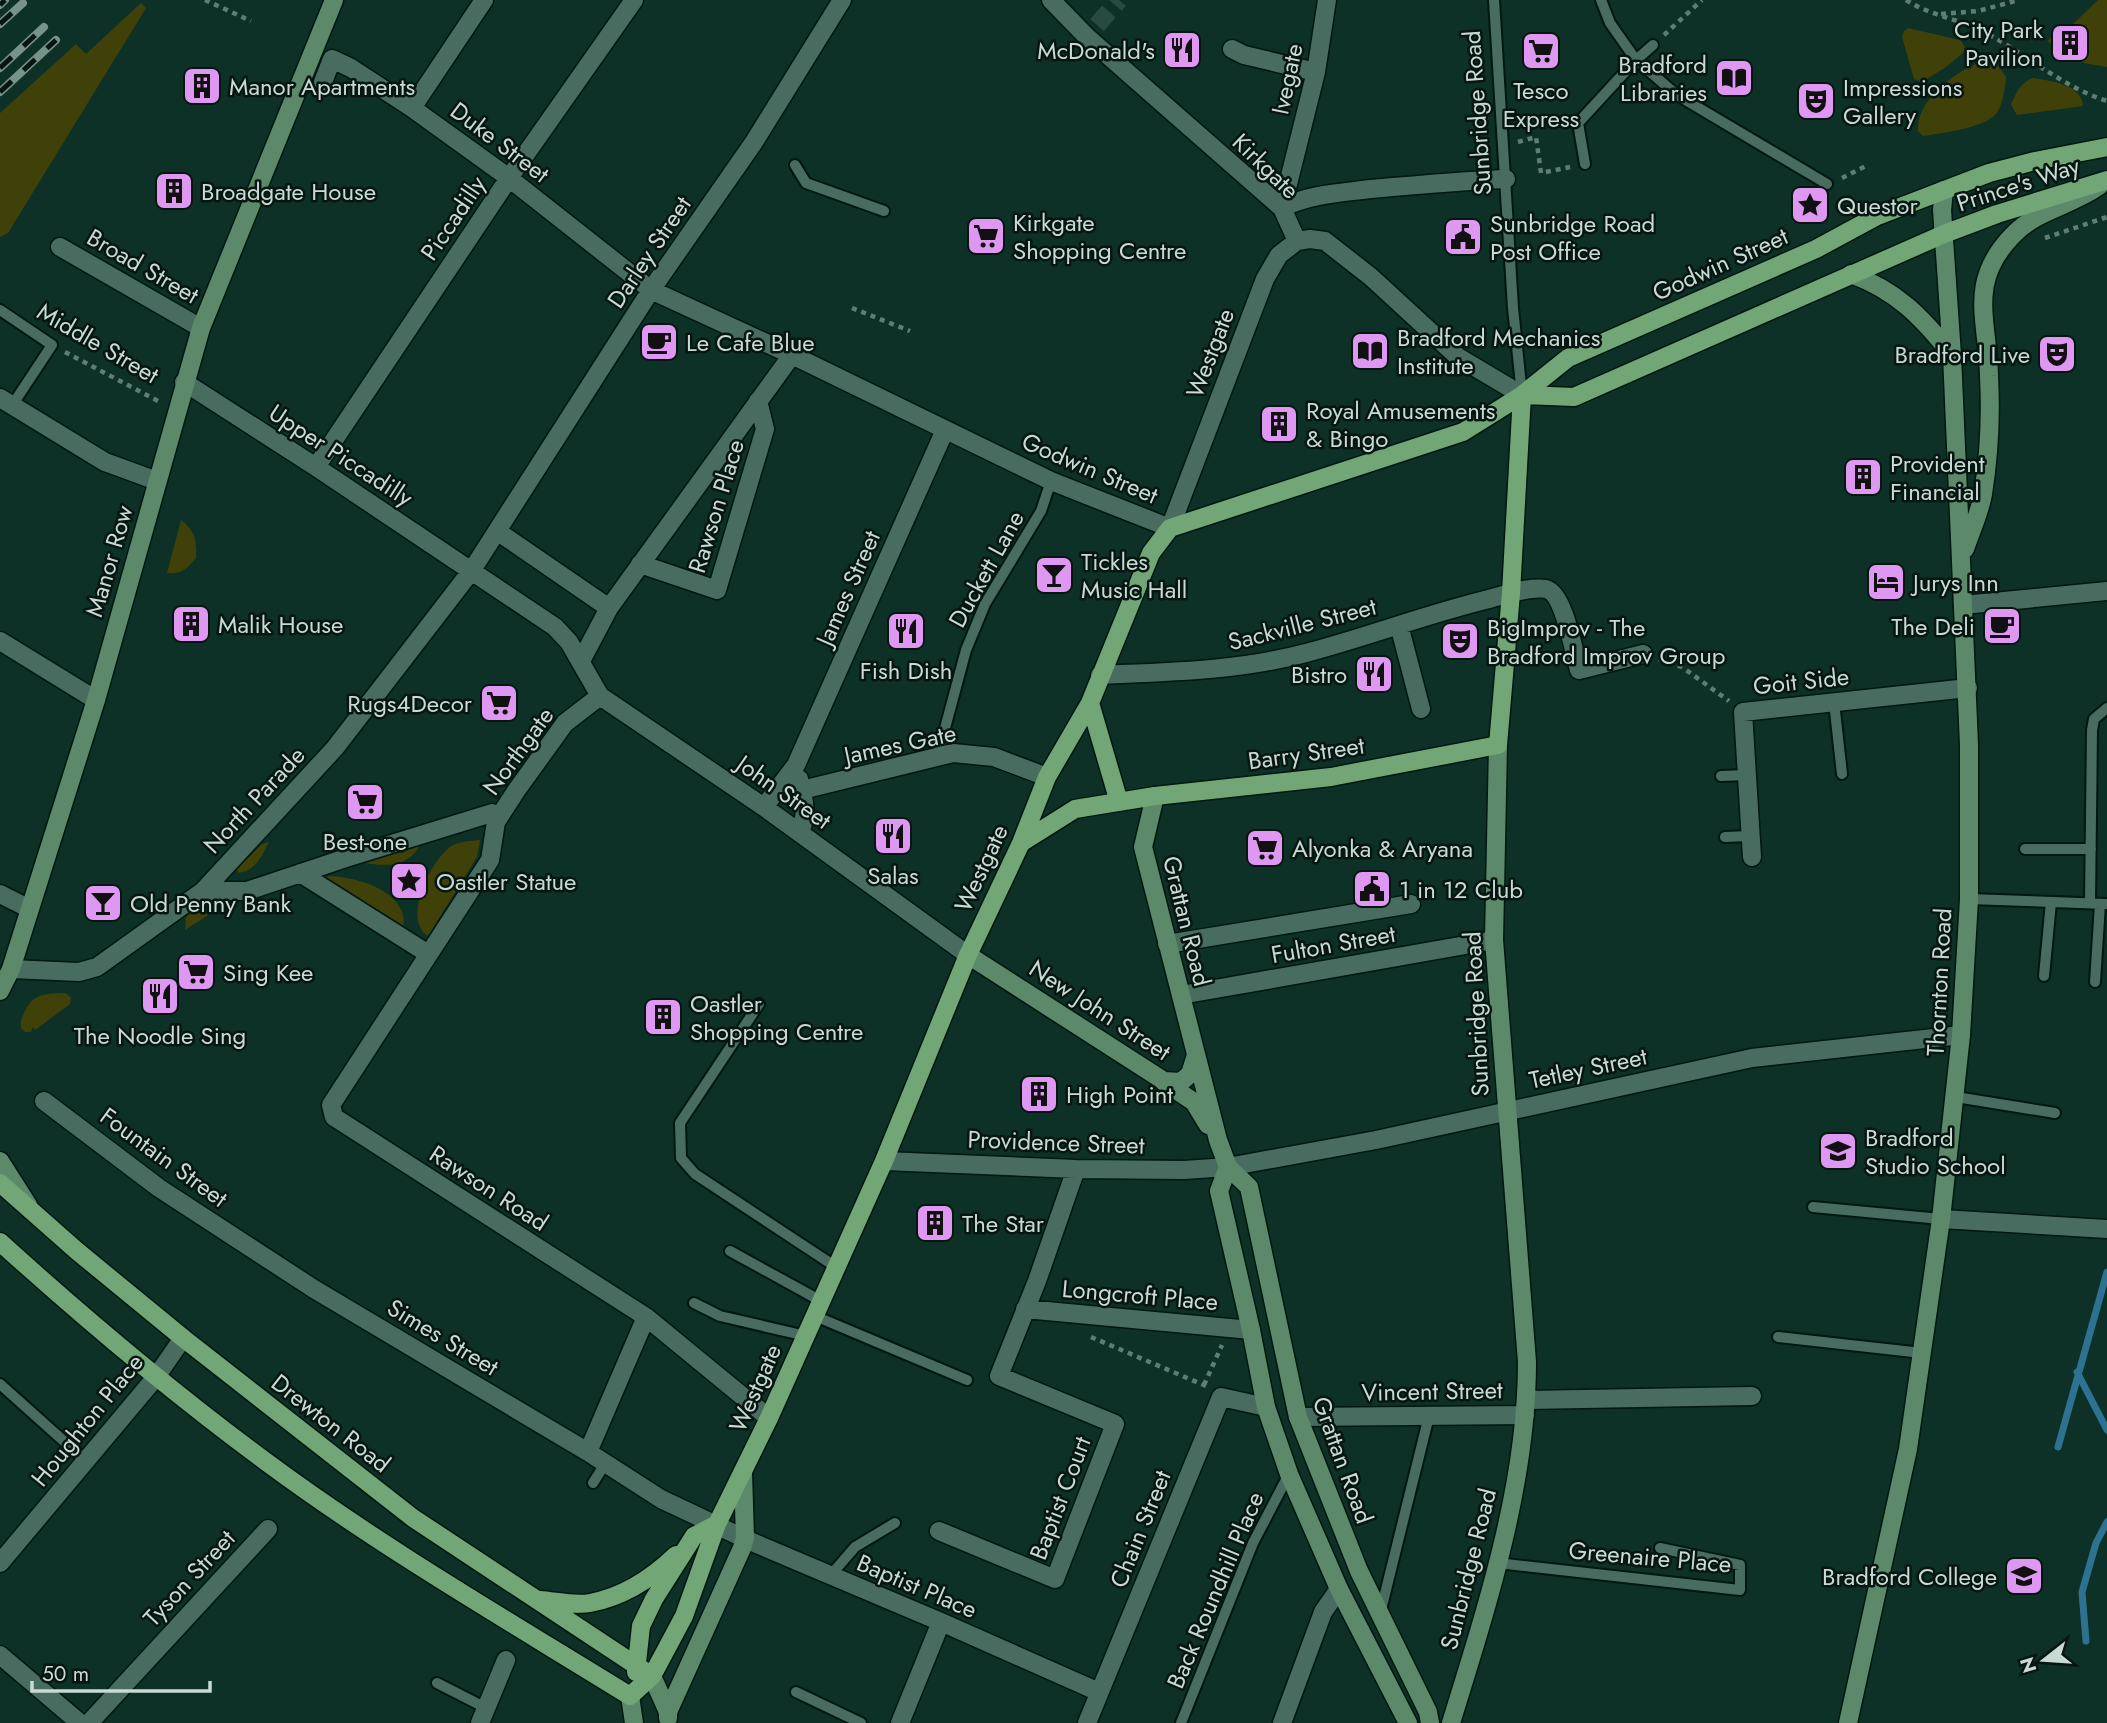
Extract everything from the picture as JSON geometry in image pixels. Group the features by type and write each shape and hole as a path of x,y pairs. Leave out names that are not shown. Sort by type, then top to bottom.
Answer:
{"main road":[{"name":"Prince's Way","path":"1944,190 1989,173 2107,147"},
{"name":"Prince's Way","path":"1944,234 1997,214 2107,181"},
{"name":"Godwin Street","path":"1170,527 1463,432 1522,396 1568,358 1816,249 1866,221 1944,190"},
{"path":"1522,396 1574,397 1944,234"},
{"name":"Sunbridge Road","path":"1498,745 1511,593 1522,396"},
{"name":"Westgate","path":"630,1696 645,1670 684,1616 717,1524 769,1418 884,1161 968,955 1021,843 1047,777 1090,703 1151,553 1170,527"},
{"path":"1090,703 1119,802"},
{"name":"Barry Street","path":"1021,843 1075,809 1155,796 1331,777 1498,745"},
{"name":"Drewton Road","path":"0,1183 183,1338 413,1517 533,1599 645,1670"},
{"path":"0,1242 156,1377 266,1462 411,1562 630,1696"},
{"path":"533,1599 588,1604 632,1589 664,1566 694,1536 717,1524"},
{"name":"Westgate","path":"645,1670 641,1626 654,1599 694,1536"}],"street":[{"name":"Manor Row","path":"0,991 96,700 201,328 334,0"},
{"path":"412,108 484,0"},
{"name":"Piccadilly","path":"316,467 509,178 634,0"},
{"name":"Darley Street","path":"472,570 652,290 754,142 842,0"},
{"name":"Kirkgate","path":"1051,0 1092,31 1282,208 1297,241"},
{"name":"Ivegate","path":"1282,208 1316,72 1327,0"},
{"path":"1232,49 1244,55 1316,72"},
{"name":"Duke Street","path":"323,82 332,59 351,68 509,178 652,290"},
{"path":"1282,208 1301,199 1341,193 1420,184 1506,179"},
{"path":"1961,559 1983,495 1990,376 1982,305 1989,267 2014,233 2037,215 2087,195 2107,181"},
{"name":"Thornton Road","path":"1848,1723 1908,1449 1941,1219 1961,1035 1969,900 1968,688 1952,355 1942,210 1944,190"},
{"path":"1297,241 1325,241 1371,277 1458,357 1522,396"},
{"name":"Westgate","path":"1170,527 1265,279 1279,255 1297,241"},
{"name":"Broad Street","path":"60,247 201,328"},
{"path":"1851,274 1896,296 1930,327 1952,355"},
{"name":"Godwin Street","path":"652,290 1051,481 1170,527"},
{"name":"Rawson Place","path":"582,661 609,608 792,355"},
{"name":"Upper Piccadilly","path":"184,382 555,626 582,661"},
{"path":"7,401 105,461 157,481"},
{"name":"Rawson Place","path":"640,564 717,590 765,429 758,401"},
{"name":"James Street","path":"764,807 796,765 945,430"},
{"path":"497,531 609,608"},
{"name":"North Parade","path":"4,975 79,972 97,967 203,891 335,748 472,570"},
{"name":"Sackville Street","path":"1100,675 1222,669 1304,654 1511,593 1546,589 1556,594 1562,606 1579,670 1643,654"},
{"path":"1963,605 2107,590"},
{"path":"1399,625 1421,709"},
{"path":"0,641 96,700"},
{"name":"John Street","path":"582,661 600,696 764,807 968,955"},
{"name":"Goit Side","path":"1752,857 1743,712 1968,688"},
{"name":"Northgate","path":"426,952 490,860 496,822 516,791 565,723 600,696"},
{"name":"Sunbridge Road","path":"1451,1723 1490,1597 1514,1489 1526,1407 1526,1349 1494,940 1498,745"},
{"name":"James Gate","path":"802,790 953,753 994,757 1047,777"},
{"path":"796,765 806,819 800,833"},
{"name":"Grattan Road","path":"1155,796 1143,847 1218,1140 1228,1167 1249,1187 1298,1417 1359,1571 1428,1712 1430,1723"},
{"name":"Northgate","path":"203,891 247,891 492,813"},
{"path":"300,873 426,952"},
{"path":"0,894 28,908"},
{"path":"1167,944 1405,909"},
{"name":"Fulton Street","path":"1181,995 1410,950 1494,940"},
{"name":"Rawson Road","path":"426,952 331,1105 334,1117 646,1317 769,1418"},
{"name":"New John Street","path":"968,955 1164,1081 1181,1082 1190,1073 1196,1055"},
{"name":"Tetley Street","path":"1228,1167 1376,1140 1752,1058 1961,1035"},
{"name":"Grattan Road","path":"1164,1081 1194,1102 1218,1140"},
{"name":"Fountain Street","path":"44,1101 159,1188 257,1252"},
{"path":"0,1161 33,1212"},
{"name":"Providence Street","path":"884,1161 1076,1169 1184,1170 1228,1167"},
{"name":"Grattan Road","path":"1228,1167 1219,1191 1266,1407 1289,1474 1339,1588 1408,1723"},
{"path":"1025,1309 1076,1169"},
{"path":"1941,1219 2100,1228"},
{"name":"Simes Street","path":"257,1252 661,1499 717,1524"},
{"name":"Longcroft Place","path":"1025,1309 1251,1330"},
{"name":"Baptist Court","path":"939,1531 1055,1579 1104,1454 1115,1424 999,1376 1025,1309"},
{"path":"588,1452 646,1317"},
{"name":"Houghton Place","path":"0,1563 156,1377 183,1338"},
{"name":"Vincent Street","path":"1298,1417 1429,1416 1526,1407 1752,1396"},
{"path":"1221,1397 1266,1407"},
{"name":"Chain Street","path":"1087,1723 1221,1397"},
{"path":"668,1718 745,1538 743,1473"},
{"name":"Baptist Place","path":"717,1524 830,1576 942,1622 1099,1692"},
{"name":"Tyson Street","path":"89,1723 268,1529"},
{"path":"1282,1723 1323,1612 1339,1588"},
{"path":"900,1723 942,1622"},
{"path":"0,1655 80,1723"},
{"path":"483,1716 506,1660"},
{"name":"Westgate","path":"645,1670 668,1718"},
{"name":"Westgate","path":"630,1696 634,1723"}],"lane":[{"name":"Sunbridge Road","path":"1494,0 1513,308 1522,396"},
{"path":"1601,0 1610,23 1636,60 1677,95 1827,184"},
{"path":"1585,164 1578,123 1653,45"},
{"path":"795,165 806,183 884,211"},
{"name":"Middle Street","path":"0,310 52,345"},
{"path":"7,401 52,345"},
{"name":"Duckett Lane","path":"937,758 966,650 985,604 1041,511 1051,481"},
{"path":"1834,702 1842,774"},
{"path":"2095,982 2099,904 2091,849 2092,730 2094,719 2107,708"},
{"path":"1721,776 1747,775"},
{"path":"1725,837 1750,836"},
{"path":"2025,849 2091,849"},
{"path":"1969,900 2099,904"},
{"path":"2044,976 2051,902"},
{"path":"759,1004 680,1123 681,1158 695,1174 836,1267"},
{"path":"1956,1097 2055,1113"},
{"path":"1813,1207 1941,1219"},
{"path":"730,1251 818,1308 967,1380"},
{"path":"694,1303 720,1316 806,1336"},
{"path":"1778,1336 1922,1353"},
{"path":"0,1384 86,1461"},
{"path":"1380,1614 1429,1416"},
{"path":"593,1483 605,1464"},
{"name":"Back Roundhill Place","path":"1181,1723 1253,1543 1289,1474"},
{"path":"830,1576 855,1547 895,1523"},
{"name":"Greenaire Place","path":"1497,1563 1740,1590 1740,1565 1660,1548"},
{"path":"437,1683 483,1716"},
{"path":"796,1692 861,1723"}],"path":[{"path":"205,0 251,21"},
{"path":"1653,45 1702,0"},
{"path":"1906,0 1921,9 1976,29 2063,82 2107,101"},
{"path":"1936,15 1978,11 2019,0"},
{"path":"1503,145 1536,137 1541,173 1585,164"},
{"path":"1827,184 1866,166"},
{"path":"2035,242 2107,217"},
{"path":"852,308 910,331"},
{"name":"Middle Street","path":"52,345 176,411"},
{"path":"1643,654 1682,667 1710,685 1743,712"},
{"path":"1204,1385 1230,1328"},
{"path":"1089,1336 1204,1385 1221,1397"}],"shaded area":[{"path":"2098,0 2107,0 2107,67 2084,63 2047,41 2074,23"},
{"path":"141,3 146,8 8,233 0,237 0,113 76,44 86,54"},
{"path":"1908,28 1960,40 1965,47 1963,53 1922,82 1914,79 1902,37"},
{"path":"1982,61 1997,64 2006,77 2002,101 1996,114 1983,123 1923,136 1918,131 1919,119 1931,97 1950,79"},
{"path":"2033,78 2071,88 2081,99 2083,106 2017,115 2011,105 2022,86"},
{"path":"181,520 194,536 196,558 184,570 167,573"},
{"path":"480,840 477,857 428,936 420,928 419,903 422,889 436,862 453,845"},
{"path":"269,842 254,866 238,873 237,869 262,844"},
{"path":"417,845 419,847 414,854 401,862 380,865 363,861"},
{"path":"329,876 352,879 388,894 402,912 404,924 401,926 324,879"},
{"path":"207,897 214,900 207,916 185,930 186,917"},
{"path":"66,993 71,998 70,1004 35,1030 33,1027 31,1032 25,1032 21,1028 23,1015 33,1000 42,995"}],"waterway":[{"path":"2058,1447 2107,1272"},
{"path":"2077,1372 2107,1430"},
{"path":"2086,1641 2082,1592 2096,1543 2107,1522"}],"tunnel":[{"path":"1097,25 1119,0"}],"railway":[{"path":"0,5 5,0"},
{"path":"0,24 23,3"},
{"path":"0,68 44,27"},
{"path":"0,92 56,40"}],"place":[{"name":"City Park Pavilion","path":"2070,43"},
{"name":"McDonald's","path":"1182,50"},
{"name":"Tesco Express","path":"1541,51"},
{"name":"Bradford Libraries","path":"1734,78"},
{"name":"Manor Apartments","path":"202,86"},
{"name":"Impressions Gallery","path":"1816,101"},
{"name":"Broadgate House","path":"174,191"},
{"name":"Questor","path":"1810,205"},
{"name":"Kirkgate Shopping Centre","path":"986,236"},
{"name":"Sunbridge Road Post Office","path":"1463,237"},
{"name":"Le Cafe Blue","path":"659,342"},
{"name":"Bradford Mechanics Institute","path":"1370,351"},
{"name":"Bradford Live","path":"2057,354"},
{"name":"Royal Amusements & Bingo","path":"1279,424"},
{"name":"Provident Financial","path":"1863,477"},
{"name":"Tickles Music Hall","path":"1054,575"},
{"name":"Jurys Inn","path":"1886,582"},
{"name":"Malik House","path":"191,624"},
{"name":"The Deli","path":"2002,626"},
{"name":"Fish Dish","path":"906,631"},
{"name":"BigImprov - The Bradford Improv Group","path":"1460,641"},
{"name":"Bistro","path":"1374,674"},
{"name":"Rugs4Decor","path":"499,703"},
{"name":"Best-one","path":"365,802"},
{"name":"Salas","path":"893,836"},
{"name":"Alyonka & Aryana","path":"1265,848"},
{"name":"Oastler Statue","path":"409,881"},
{"name":"1 in 12 Club","path":"1372,889"},
{"name":"Old Penny Bank","path":"103,903"},
{"name":"Sing Kee","path":"196,972"},
{"name":"The Noodle Sing","path":"160,996"},
{"name":"Oastler Shopping Centre","path":"663,1017"},
{"name":"High Point","path":"1039,1094"},
{"name":"Bradford Studio School","path":"1838,1151"},
{"name":"The Star","path":"935,1223"},
{"name":"Bradford College","path":"2024,1576"}]}
